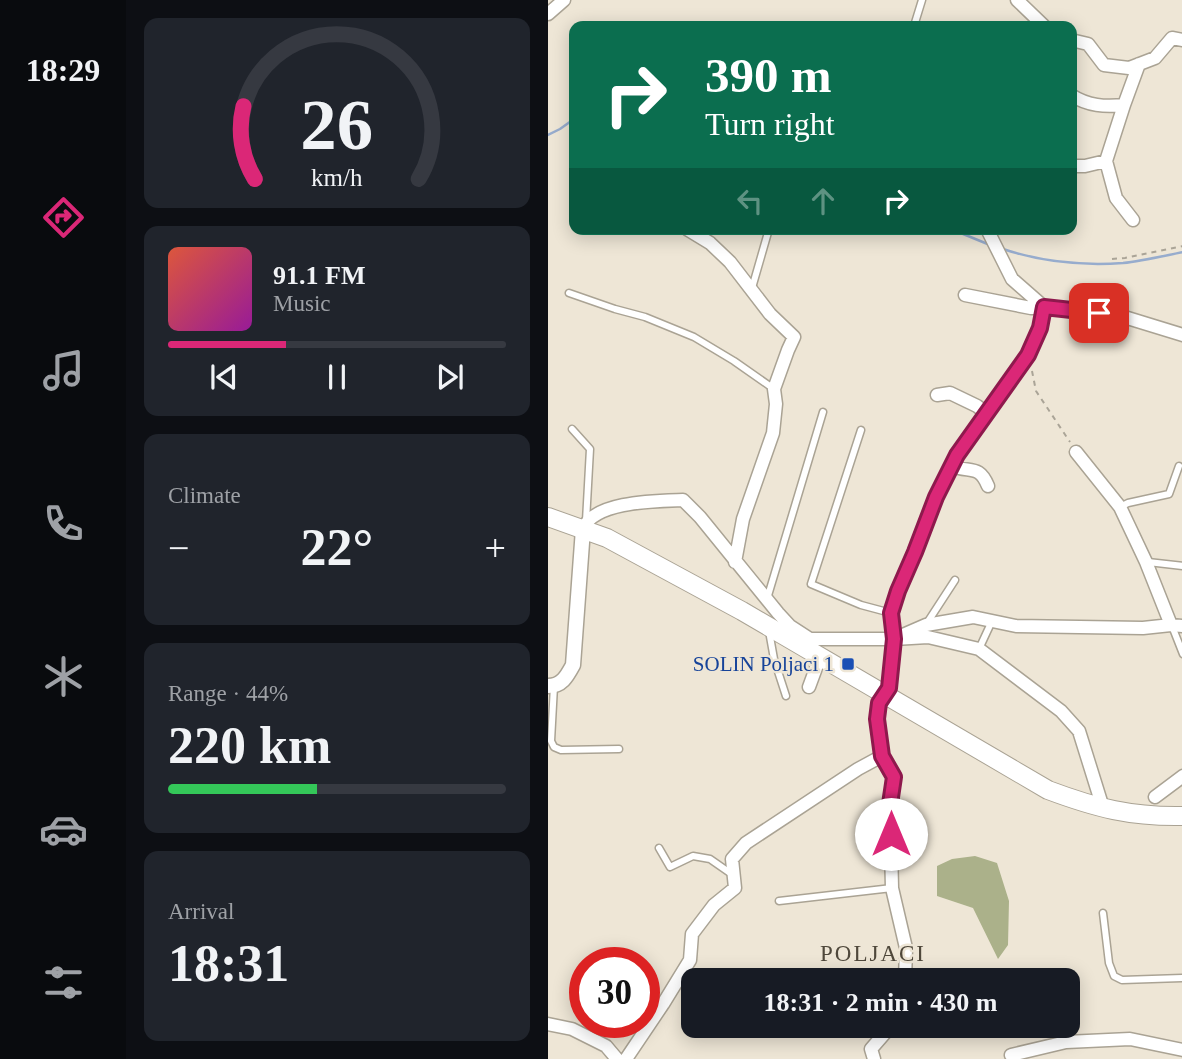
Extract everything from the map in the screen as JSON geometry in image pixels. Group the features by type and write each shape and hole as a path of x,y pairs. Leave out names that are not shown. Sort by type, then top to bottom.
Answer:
{"main road":[{"path":"548,517 585,525 768,626 1048,790 1087,805 1127,814 1182,816"}],"street":[{"path":"548,14 564,0"},
{"path":"1017,0 1039,21"},
{"path":"1077,41 1088,44 1104,65 1129,68 1155,58 1172,38 1182,40"},
{"path":"1133,220 1116,198 1106,161 1139,64"},
{"path":"1077,99 1102,107 1124,106"},
{"path":"1077,166 1106,161"},
{"path":"697,235 710,243 729,262 770,314 794,337 774,390 776,404 773,433 743,519 735,562"},
{"path":"990,235 1012,279 1044,307"},
{"path":"965,295 1031,308 1044,307 1121,316 1182,335"},
{"path":"905,968 906,948 892,888 890,804 894,777 882,756 877,719 879,703 889,688 894,639 891,613 936,497 957,455 1028,355 1040,328 1044,307"},
{"path":"937,395 950,393 986,413"},
{"path":"894,639 926,625 973,617 1016,626 1177,626 1120,507 1076,452"},
{"path":"952,466 979,472 984,475 988,486"},
{"path":"551,686 565,679 573,665 585,525 600,512 623,506 683,500 790,626 810,639 928,637 979,649 1061,711 1079,731 1103,808"},
{"path":"809,687 818,655"},
{"path":"626,1059 690,960 692,934 714,905 735,888 732,859 746,843 882,756"},
{"path":"1155,797 1182,776"},
{"path":"548,1024 572,1029 595,1040 606,1046 617,1059"},
{"path":"874,1059 871,1049 881,1038"},
{"path":"1011,1055 1066,1042 1130,1039 1182,1050"}],"lane":[{"path":"915,21 922,0"},
{"path":"751,290 767,235"},
{"path":"569,293 645,317 694,337 774,390"},
{"path":"767,599 823,412"},
{"path":"572,429 590,449 585,525"},
{"path":"861,430 811,584 861,605 891,613"},
{"path":"1120,507 1169,494 1179,466"},
{"path":"1146,562 1182,566"},
{"path":"926,625 955,580"},
{"path":"979,649 992,621"},
{"path":"768,626 774,659 786,696"},
{"path":"1177,626 1182,654"},
{"path":"551,686 551,741 554,747 561,750 619,749"},
{"path":"659,848 670,867 693,856 710,859 735,876"},
{"path":"779,901 892,888"},
{"path":"1103,913 1109,963 1114,975 1122,980 1182,978"}],"path":[{"path":"1112,259 1182,246"},
{"path":"1028,355 1036,391 1076,452"}],"green space":[{"path":"975,856 997,863 1009,901 1008,945 998,959 973,908 937,896 937,866 952,859"}],"waterway":[{"path":"548,135 569,123"},
{"path":"966,235 990,245"},
{"path":"1003,249 1047,260 1092,264 1130,262 1183,252"}],"place":[{"name":"SOLIN Poljaci 1","path":"848,664"}],"district":[{"name":"POLJACI","path":"873,953"}],"route":[{"path":"891,834 890,804 894,777 882,756 877,719 879,703 889,688 894,639 891,613 898,591 936,497 957,455 1028,355 1040,328 1044,307 1099,313"}]}
